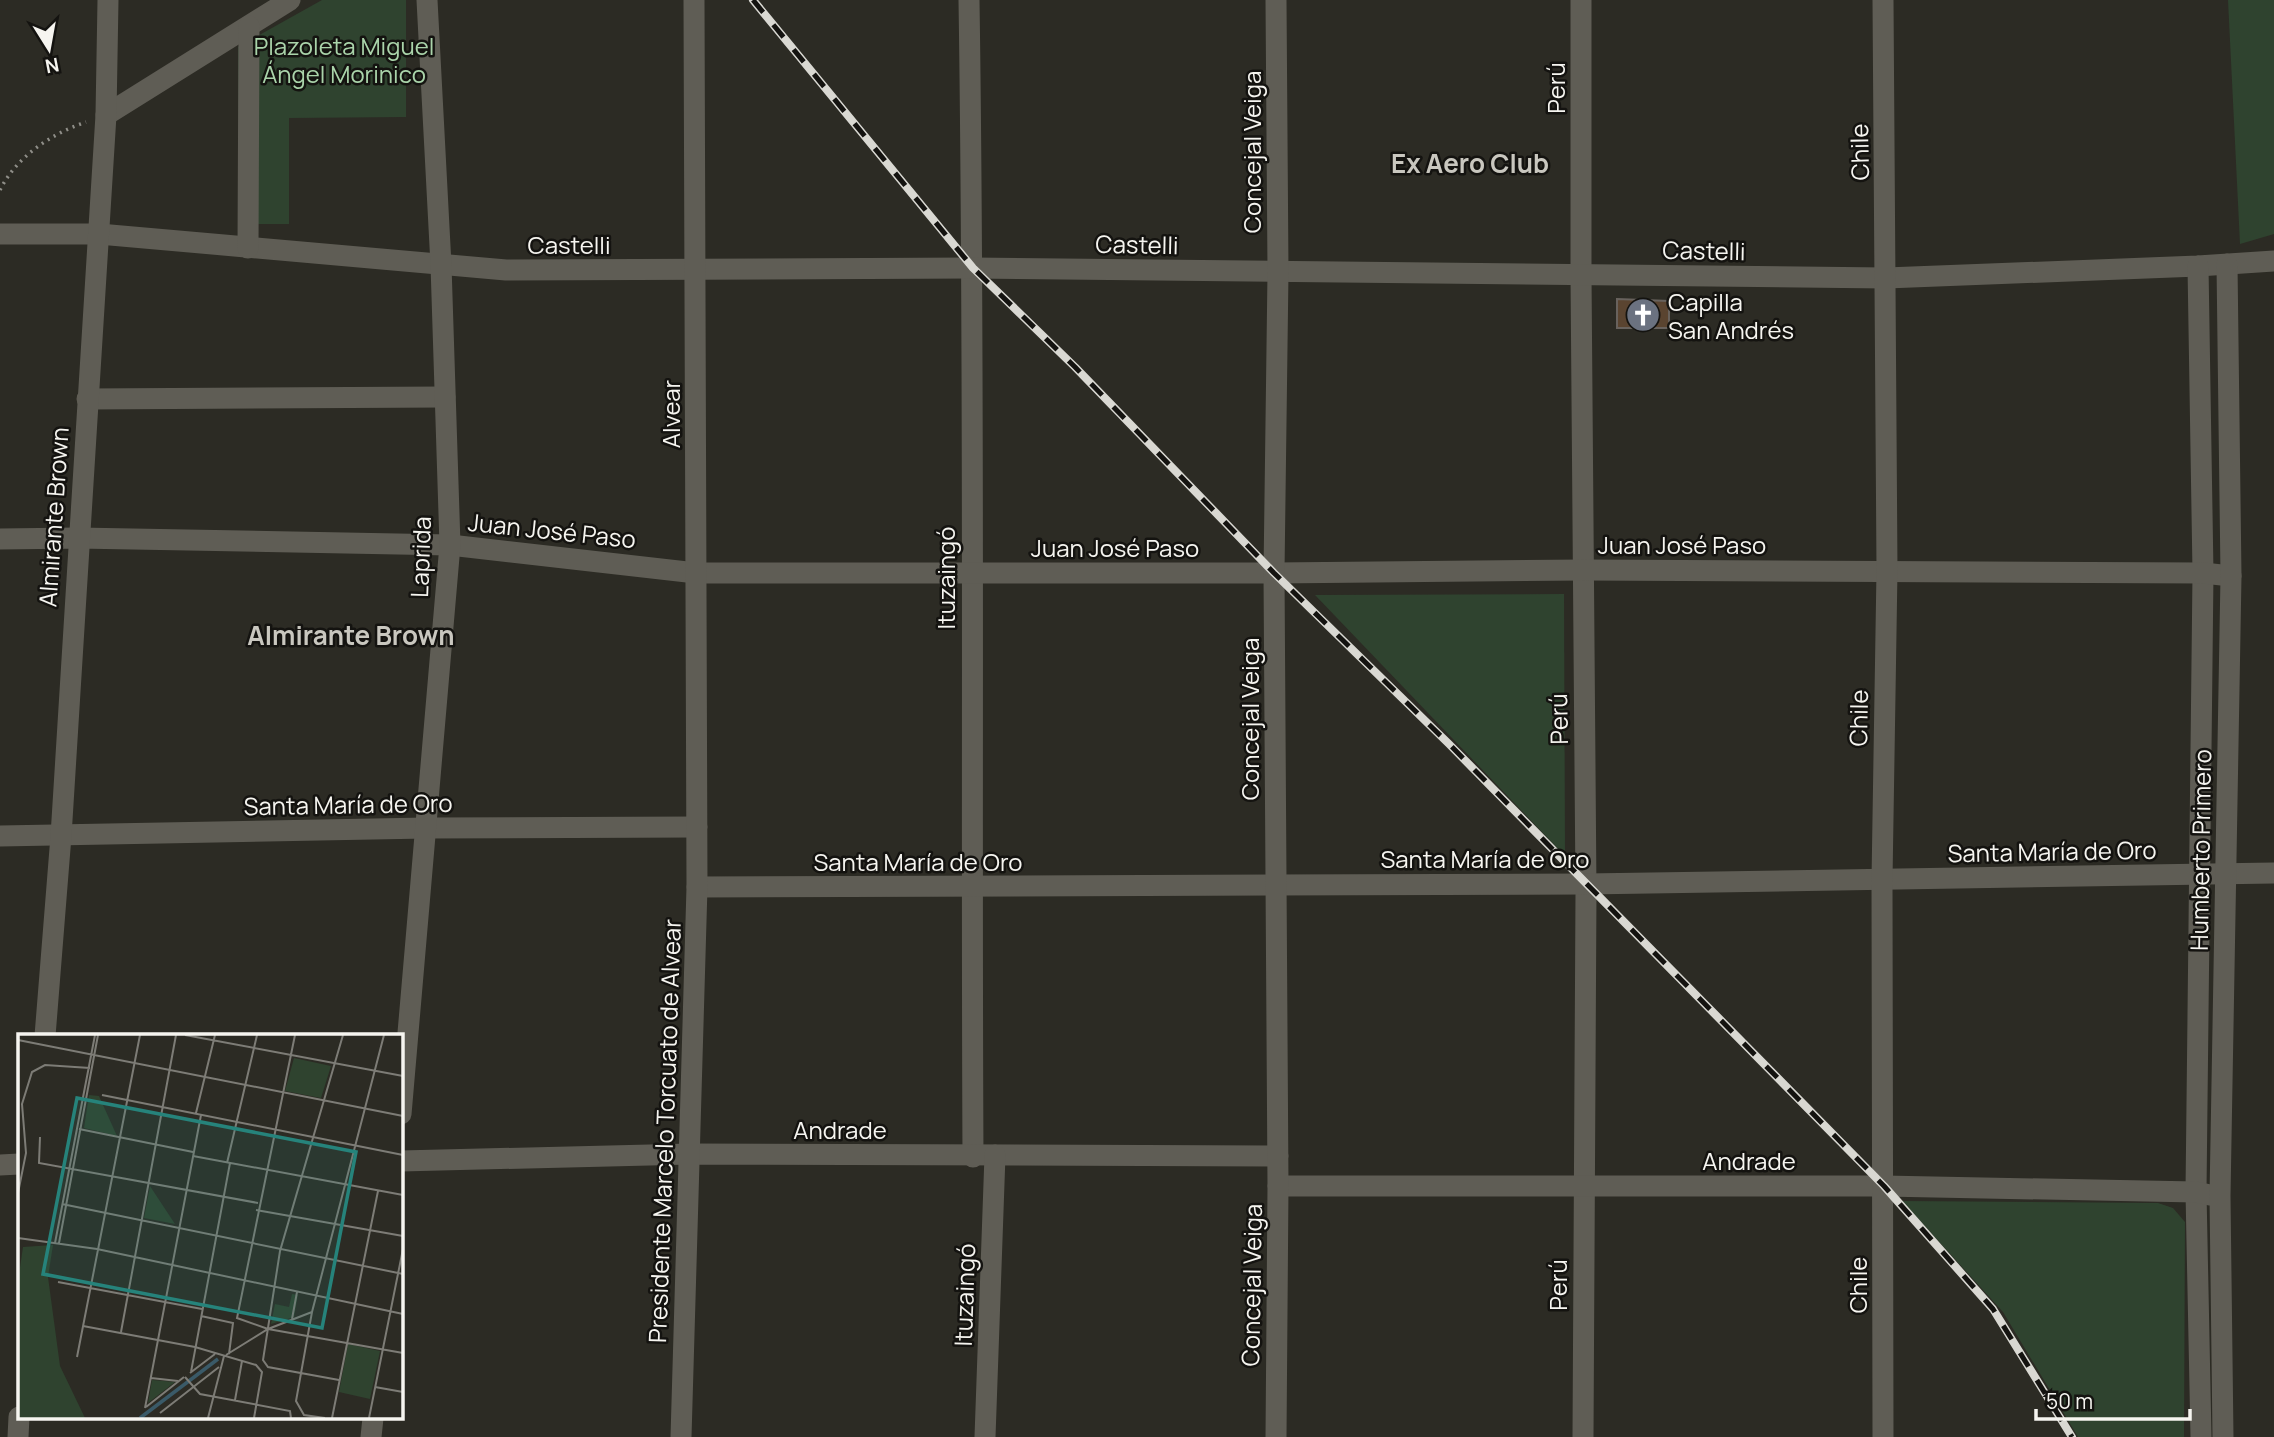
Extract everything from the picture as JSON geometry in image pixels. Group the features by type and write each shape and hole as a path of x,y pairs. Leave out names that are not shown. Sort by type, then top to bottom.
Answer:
{"street":[{"name":"Almirante Brown","path":"45,1034 61,836 99,234 106,115 108,0"},
{"path":"106,115 290,0"},
{"name":"Laprida","path":"402,1103 450,545 441,265 427,0"},
{"name":"Alvear","path":"694,0 697,827"},
{"name":"Ituzaingó","path":"969,0 973,268 973,1157"},
{"name":"Concejal Veiga","path":"1276,0 1276,1437"},
{"name":"Perú","path":"1581,0 1580,275 1586,884 1583,1437"},
{"name":"Chile","path":"1883,0 1886,278 1882,880 1883,1437"},
{"path":"248,248 249,26"},
{"name":"Castelli","path":"0,234 99,234 506,270 973,268 1886,278 2274,261"},
{"name":"Humberto Primero","path":"2223,1437 2220,1196 2231,576 2227,264"},
{"name":"Humberto Primero","path":"2198,266 2203,572 2196,1192 2201,1437"},
{"path":"87,399 445,397"},
{"name":"Juan José Paso","path":"0,539 450,545 696,573 1886,570 2203,572 2231,576"},
{"name":"Santa María de Oro","path":"0,836 426,828 697,827"},
{"name":"Presidente Marcelo Torcuato de Alvear","path":"681,1437 697,827"},
{"name":"Santa María de Oro","path":"697,887 1586,884 2274,873"},
{"name":"Andrade","path":"402,1161 690,1154 1278,1156"},
{"name":"Ituzaingó","path":"985,1437 995,1155"},
{"path":"0,1165 18,1164"},
{"name":"Andrade","path":"1278,1186 1884,1186 2196,1192 2220,1196"}],"path":[{"path":"0,190 8,174 21,159 66,129 106,115"}],"green space":[{"name":"Plazoleta Miguel Ángel Morinico","path":"322,0 406,0 406,117 289,118 289,224 239,224 238,47"},
{"path":"2228,0 2274,0 2274,234 2240,244"},
{"path":"1564,594 1565,856 1315,595"},
{"path":"1902,1201 2158,1203 2173,1208 2185,1222 2184,1437 2078,1437 2003,1312"}],"building":[{"name":"Capilla San Andrés","path":"1617,299 1669,301 1669,328 1617,328"}],"railway":[{"path":"753,0 973,268 1075,367 1274,573 1449,744 1884,1186 1993,1309 2072,1437"}],"place":[{"name":"Capilla San Andrés","path":"1643,315"}],"district":[{"name":"Ex Aero Club","path":"1470,163"},
{"name":"Almirante Brown","path":"351,635"}]}
